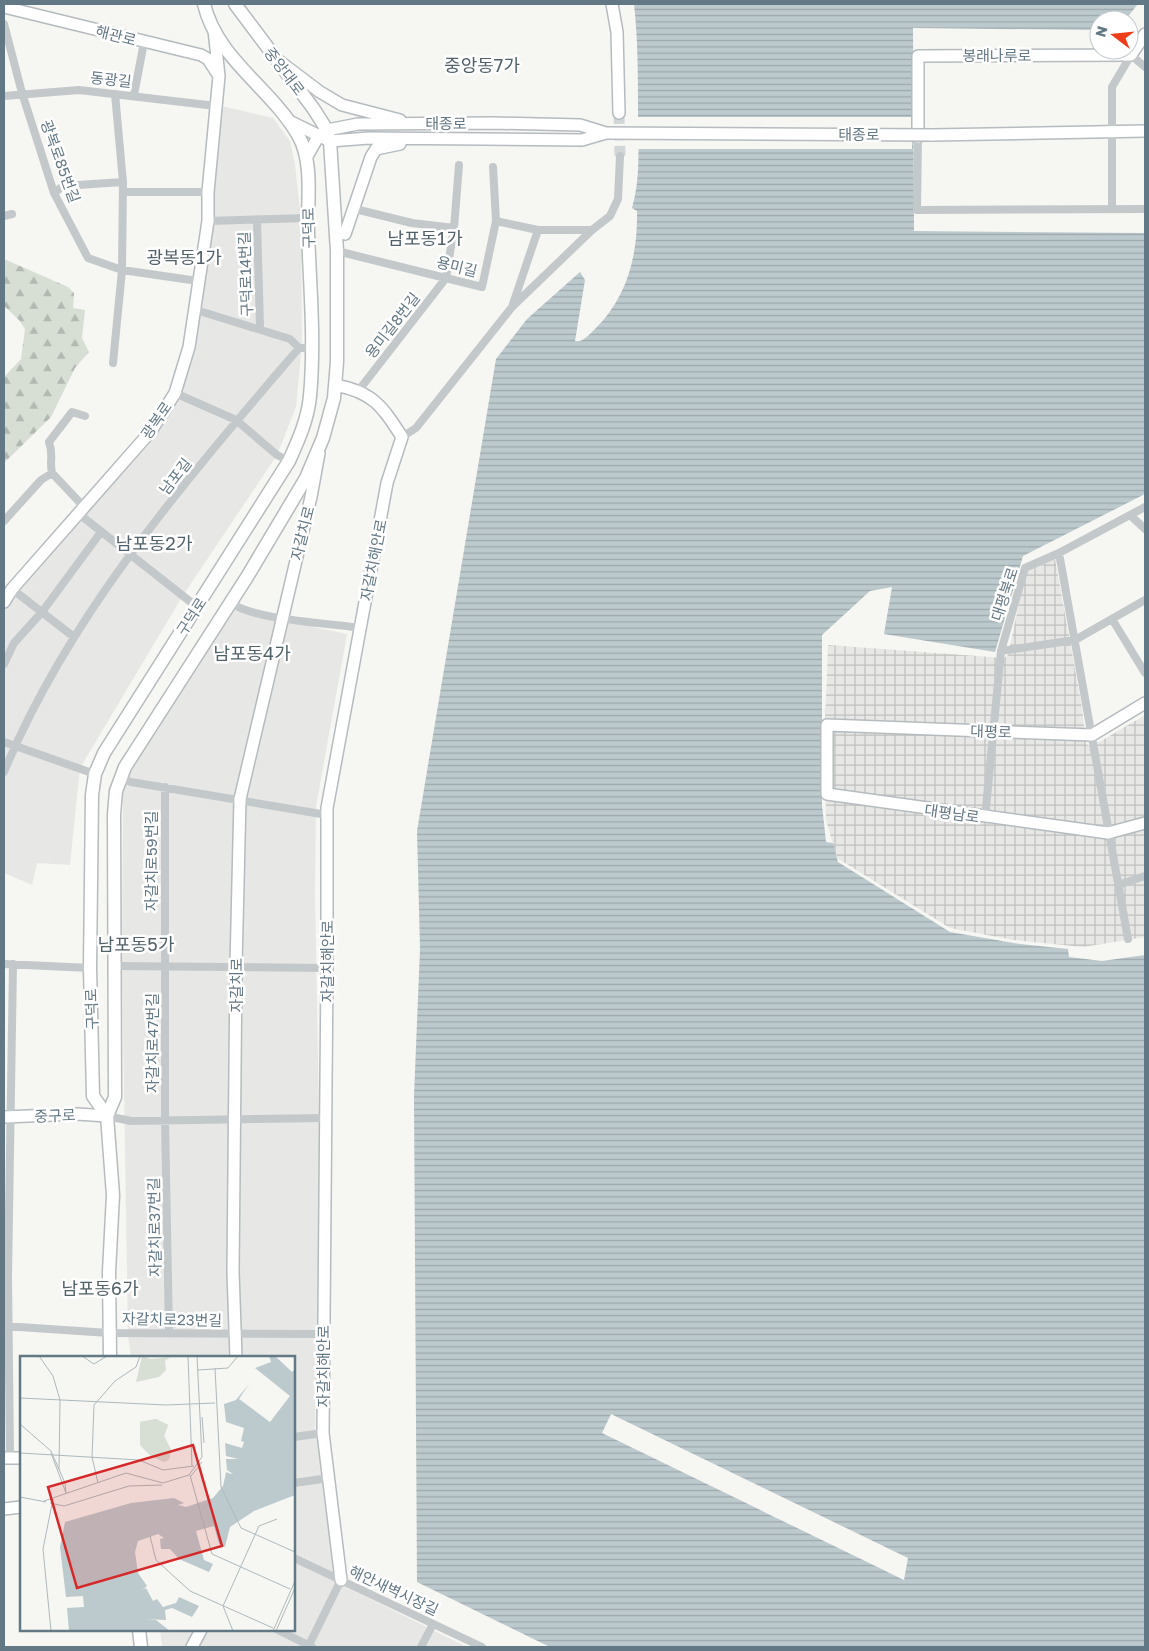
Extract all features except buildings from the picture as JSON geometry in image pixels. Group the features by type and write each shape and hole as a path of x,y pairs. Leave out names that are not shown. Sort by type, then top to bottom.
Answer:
{"main road":[{"name":"중앙대로","path":"204,4 214,30 228,53 289,121"},
{"name":"중앙대로","path":"235,4 277,60 325,136"},
{"path":"612,4 617,32 619,113"},
{"name":"해관로","path":"4,7 201,55 208,59 219,76"},
{"name":"광복로","path":"4,602 12,589 151,431 175,393 189,347 208,222 208,192 219,76 214,30"},
{"name":"봉래나루로","path":"918,136 918,56 1089,55"},
{"path":"277,60 300,75 320,92 342,105 391,116 408,123"},
{"path":"289,121 325,136 306,158"},
{"name":"구덕로","path":"107,1116 93,1096 90,968 91,814 96,774 104,753 289,461 307,413 305,348 308,218 306,158 300,138 289,121"},
{"name":"태종로","path":"325,136 358,124 408,123 580,125 606,133"},
{"name":"태종로","path":"325,136 582,140 606,133 932,134 1145,130"},
{"name":"구덕로","path":"110,1356 109,1272 113,1195 107,1116 115,1098 114,814 116,792 125,767 231,602 306,478 320,449 329,420 335,385 337,251 325,136"},
{"path":"337,251 345,234 371,157 376,149 420,138"},
{"path":"335,385 359,390 385,410 402,437"},
{"name":"자갈치해안로","path":"341,1580 323,1433 327,968 326,808 387,483 402,437"},
{"name":"자갈치로","path":"236,1356 233,1272 236,1121 236,966 240,799 311,497 320,449"},
{"path":"1092,735 1145,703"},
{"name":"대평로","path":"827,725 1092,735"},
{"name":"대평남로","path":"827,725 827,794 985,818 1108,833 1145,823"},
{"name":"중구로","path":"7,1117 78,1114 107,1116"},
{"path":"4,1509 20,1507"},
{"path":"192,1647 200,1631"},
{"path":"139,1632 141,1647"},
{"path":"139,1632 146,1647"}],"street":[{"name":"광복로85번길","path":"4,26 22,93 54,193 88,258 122,270 198,281"},
{"path":"134,95 144,42"},
{"path":"1112,209 1112,86 1128,60"},
{"name":"동광길","path":"4,96 22,93 79,90 216,106"},
{"path":"113,363 122,270 123,182 115,94"},
{"path":"918,136 918,210 1145,209"},
{"path":"402,437 416,428 512,307 592,230 610,216 618,199 620,156"},
{"path":"446,278 454,228 459,165"},
{"path":"493,167 496,221 538,230 592,230"},
{"path":"54,193 63,186 123,182"},
{"path":"122,192 208,192"},
{"path":"354,209 412,223 454,228"},
{"path":"4,216 12,214"},
{"path":"208,222 308,218"},
{"name":"구덕로14번길","path":"257,220 260,328"},
{"name":"용미길","path":"337,251 482,287 496,221"},
{"path":"512,307 538,230"},
{"name":"용미길8번길","path":"359,390 446,278"},
{"name":"구덕로14번길","path":"196,310 260,328 290,339 305,348"},
{"name":"남포길","path":"4,772 15,744 74,637 130,556 236,420 305,348"},
{"path":"175,393 236,420 277,455 289,461"},
{"path":"85,416 72,412 49,442 53,454 50,464 52,473 101,532 197,607"},
{"path":"4,521 41,480 52,473"},
{"name":"대평북로","path":"985,818 1001,652 1025,568 1131,516 1145,507"},
{"path":"1131,516 1145,529"},
{"path":"4,664 14,643 42,612 101,532"},
{"path":"1059,552 1128,939"},
{"path":"12,589 74,637"},
{"path":"1001,652 1075,640 1145,600"},
{"path":"231,602 239,608 269,616 360,628"},
{"path":"1112,619 1145,673"},
{"path":"4,742 15,744 96,774"},
{"path":"120,778 131,782 327,815"},
{"name":"자갈치로59번길","path":"165,787 165,966"},
{"path":"1118,885 1145,876"},
{"path":"4,964 90,968"},
{"path":"12,1457 6,1325 7,1117 13,964"},
{"path":"116,966 327,968"},
{"name":"자갈치로47번길","path":"165,966 166,1121"},
{"path":"107,1116 131,1121 236,1121 325,1118"},
{"name":"자갈치로37번길","path":"166,1121 170,1334"},
{"name":"자갈치로23번길","path":"6,1325 170,1334 323,1334"},
{"path":"295,1436 323,1433"},
{"path":"295,1483 329,1478"},
{"name":"해안새벽시장길","path":"295,1558 482,1647"},
{"path":"280,1631 310,1647 341,1580"},
{"path":"421,1647 432,1624"}],"shaded area":[{"path":"634,4 1138,4 1133,10 1089,10 1089,30 913,28 914,231 1145,233 1145,494 1023,556 995,652 884,634 892,587 870,591 822,635 822,805 826,842 833,843 838,862 950,932 1020,944 1068,949 1069,957 1102,961 1145,955 1145,1647 550,1647 417,1582 414,1096 420,949 417,831 496,359 527,319 580,272 585,280 575,341 585,338 606,317 615,304 623,290 633,259 637,227 637,211 632,208 637,184 638,160 637,44","holes":["611,1414 908,1558 904,1580 602,1433"]},
{"path":"217,105 273,118 290,141 295,165 301,218 302,344 296,407 277,455 182,597 80,768 70,865 37,863 32,885 4,873 4,602 85,508 175,393 189,347"},
{"path":"1055,559 1082,708 1086,744 1090,746 1101,741 1145,715 1145,937 1083,947 1014,940 950,928 837,858 826,820 825,726 828,645 1004,658 1008,655 1027,572"},
{"path":"232,610 347,634 316,807 315,894 321,1221 315,1429 325,1484 336,1582 467,1647 162,1646 160,1631 295,1631 295,1356 131,1356 128,1336 122,966 123,780"}],"green space":[{"path":"4,259 68,287 74,293 73,308 85,310 82,338 89,352 75,368 51,417 4,463 4,377 21,359 25,329 19,320 4,306"}],"pier":[{"path":"636,117 912,117 912,149 636,149"}],"tunnel":[{"path":"619,113 620,156"}],"district":[{"name":"중앙동7가","path":"482,65"},
{"name":"남포동1가","path":"425,238"},
{"name":"광복동1가","path":"184,257"},
{"name":"남포동2가","path":"154,543"},
{"name":"남포동4가","path":"252,653"},
{"name":"남포동5가","path":"136,944"},
{"name":"남포동6가","path":"100,1288"}]}
